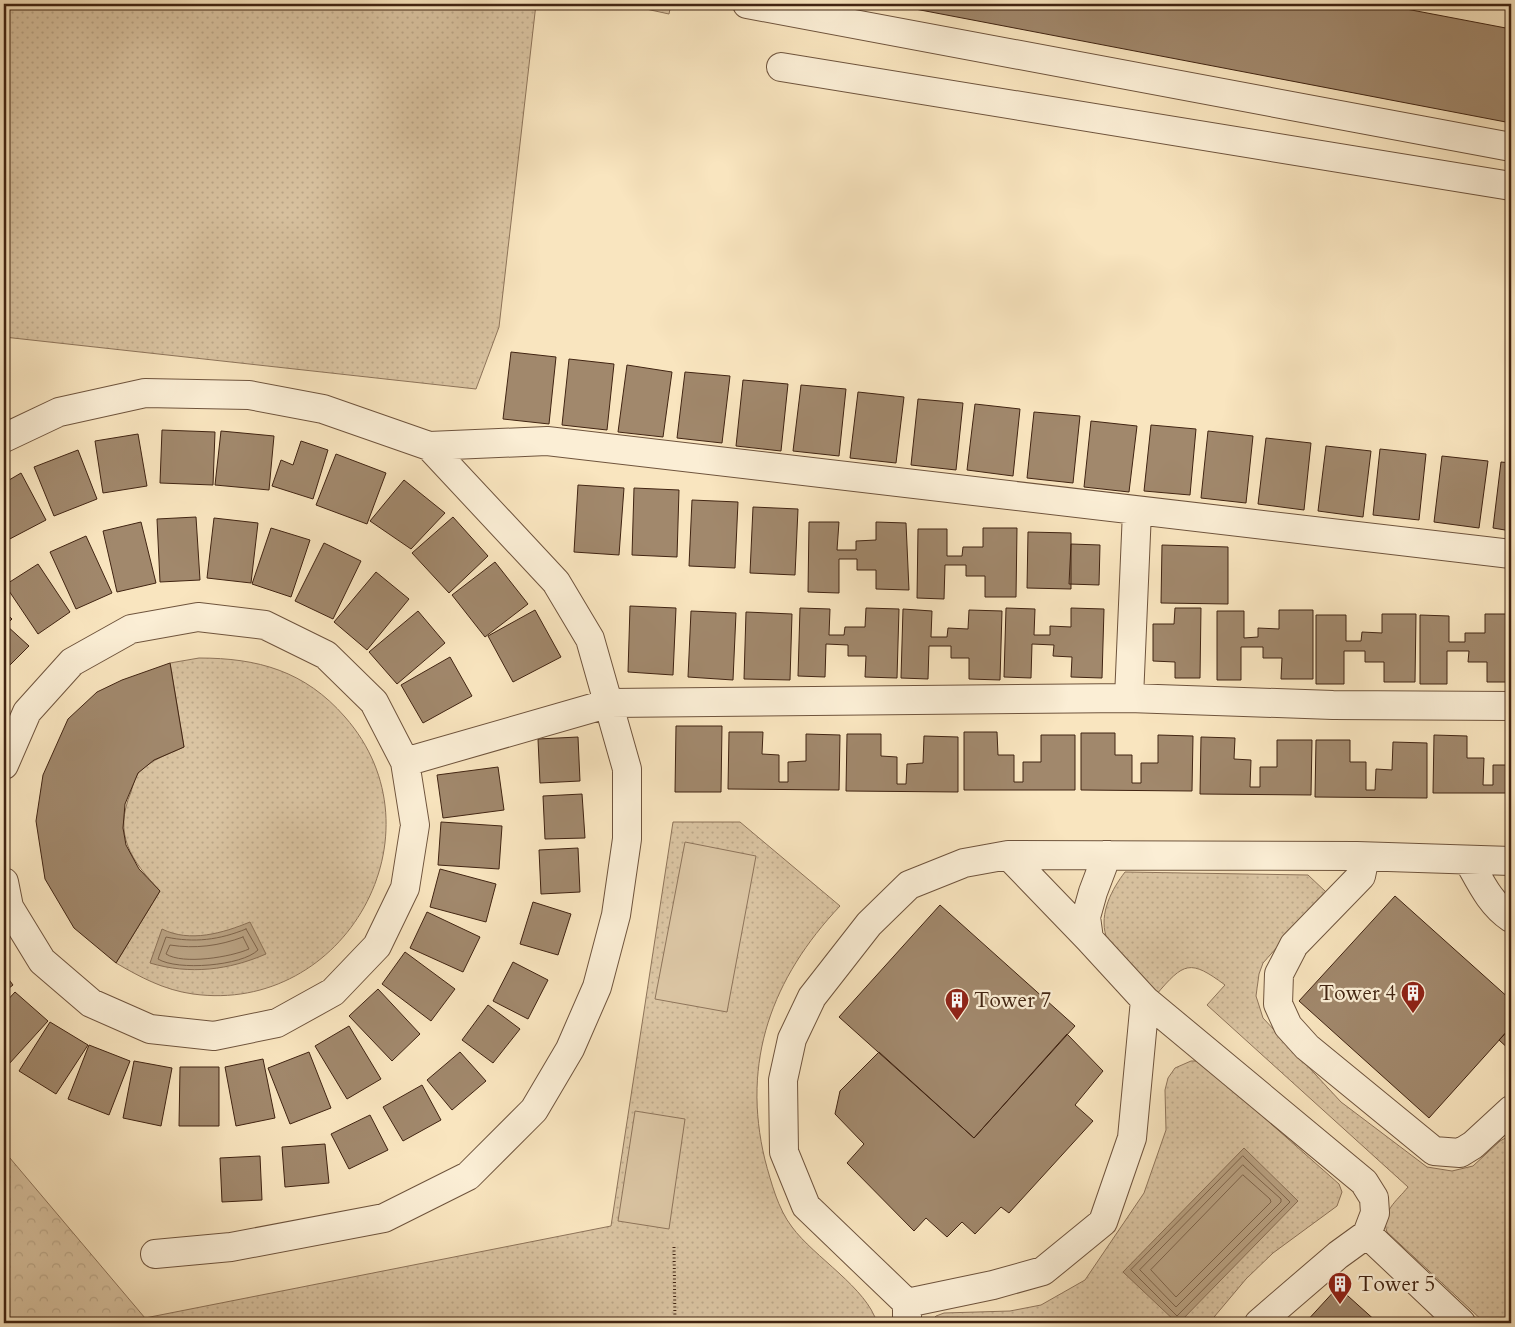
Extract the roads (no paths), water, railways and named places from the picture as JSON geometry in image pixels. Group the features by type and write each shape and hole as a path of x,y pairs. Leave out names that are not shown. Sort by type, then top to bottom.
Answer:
{"street":[{"path":"747,4 1511,148"},
{"path":"781,67 1511,186"},
{"path":"4,438 59,412 145,393 239,395 323,409 429,446 547,441 1511,554"},
{"path":"155,1254 240,1246 384,1218 468,1176 534,1110 570,1049 597,987 616,916 627,839 627,769 610,703 590,639 556,582 429,446"},
{"path":"1129,698 1137,511"},
{"path":"4,765 27,712 72,662 131,630 198,617 265,626 326,655 374,702 405,762 415,825 406,888 377,946 333,992 277,1023 214,1036 150,1029 91,1003 42,961 6,899"},
{"path":"405,762 610,703 1129,698 1333,705 1511,706"},
{"path":"1008,855 1145,1000 1364,1182 1374,1198 1375,1213 1367,1234 1318,1271 1259,1323"},
{"path":"1145,1000 1132,1138 1102,1222 1043,1271 907,1313 806,1206 784,1152 783,1080 792,1039 818,990 869,924 909,885 964,862 1008,855 1365,857 1511,861"},
{"path":"1089,939 1086,917 1093,892 1107,856"},
{"path":"1365,857 1361,876 1294,945 1279,974 1278,1004 1288,1026 1307,1047 1434,1151 1460,1153 1473,1145 1511,1110"},
{"path":"1468,860 1489,897 1500,911 1511,918"},
{"path":"1367,1234 1461,1323"}],"water":[{"path":"250,922 266,954 238,964 209,969 180,969 150,963 162,929 173,933 195,936 218,933"},
{"path":"1244,1148 1298,1201 1177,1323 1123,1272"}],"place":[{"name":"Tower 4","path":"1413,1014"},
{"name":"Tower 7","path":"957,1021"},
{"name":"Tower 5","path":"1340,1305"}]}
